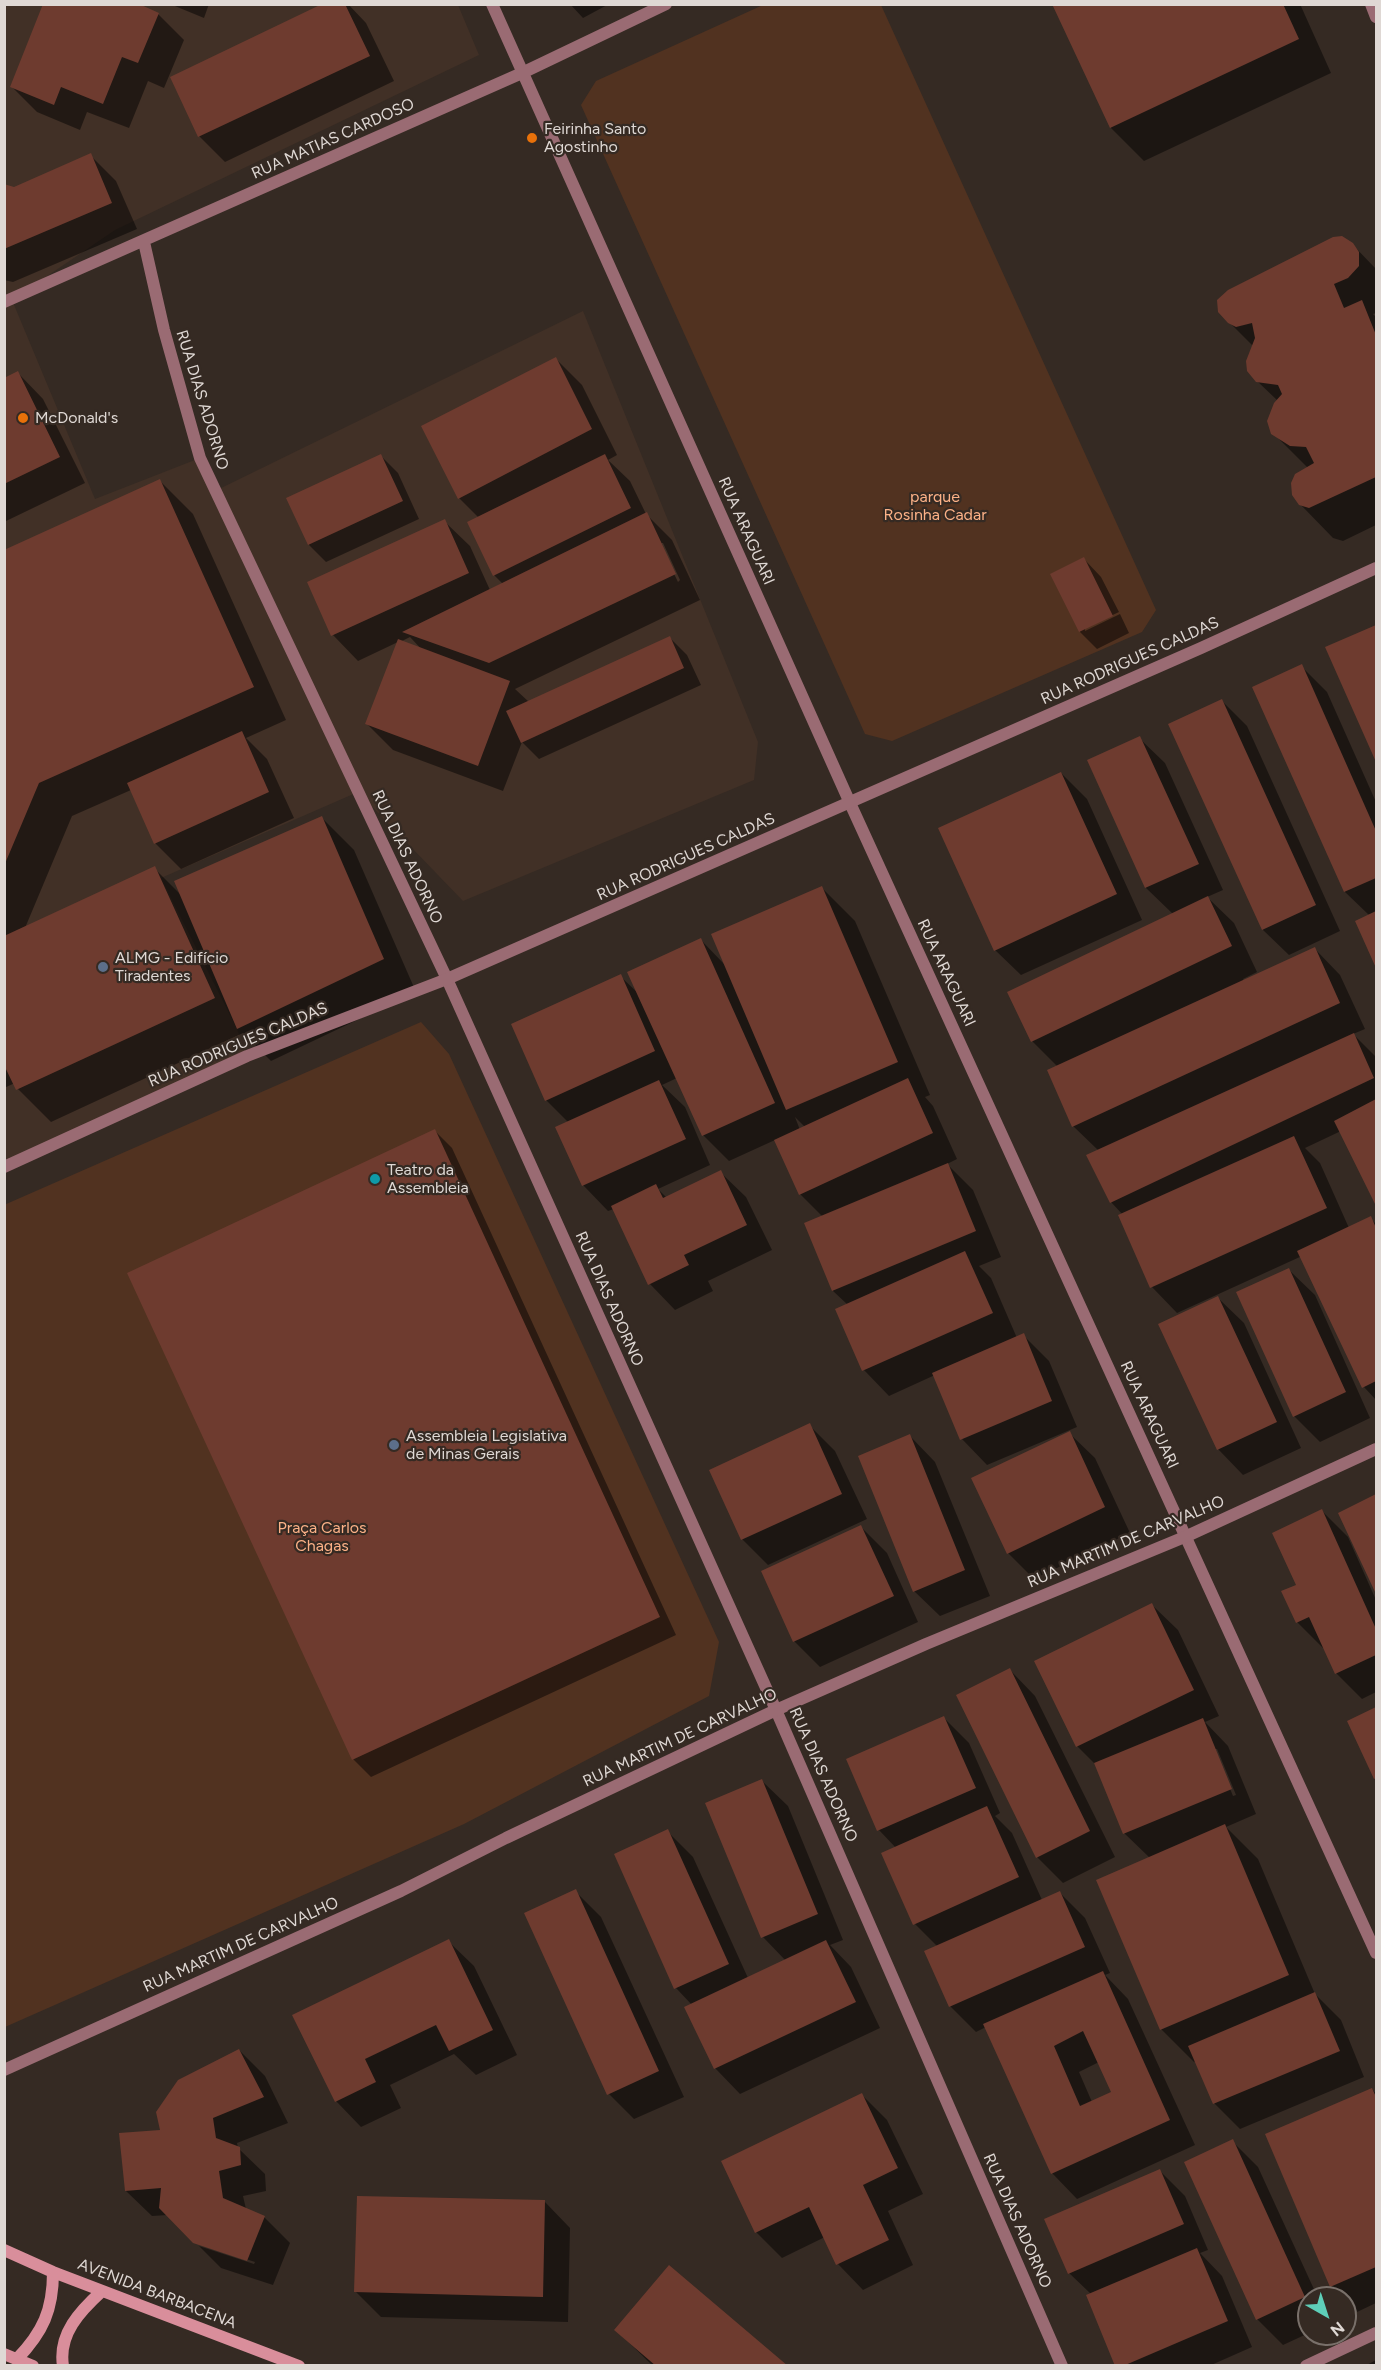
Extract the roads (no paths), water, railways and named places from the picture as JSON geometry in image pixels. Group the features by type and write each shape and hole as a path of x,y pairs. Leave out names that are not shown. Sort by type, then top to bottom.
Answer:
{"main road":[{"name":"AVENIDA BARBACENA","path":"4,2250 53,2272 299,2366"},
{"path":"17,2359 33,2342 45,2321 53,2292 53,2272"},
{"path":"63,2366 68,2329 86,2305 102,2291"},
{"path":"4,2354 33,2366"}],"street":[{"name":"RUA ARAGUARI","path":"492,4 850,803 1377,1953"},
{"name":"RUA MATIAS CARDOSO","path":"7,300 144,242 522,73 666,4"},
{"path":"1371,4 1377,17"},
{"name":"RUA DIAS ADORNO","path":"144,242 164,330 200,458 447,979 776,1710 1062,2366"},
{"name":"RUA RODRIGUES CALDAS","path":"4,1167 247,1056 447,979 1201,648 1377,568"},
{"name":"RUA MARTIM DE CARVALHO","path":"4,2070 401,1891 506,1838 776,1710 926,1644 1187,1536 1377,1449"},
{"path":"1306,2366 1377,2333"}],"place":[{"name":"Feirinha Santo Agostinho","path":"532,138"},
{"name":"McDonald's","path":"23,418"},
{"name":"ALMG - Edifício Tiradentes","path":"103,967"},
{"name":"Teatro da Assembleia","path":"375,1179"},
{"name":"Assembleia Legislativa de Minas Gerais","path":"394,1445"}],"park label":[{"name":"parque Rosinha Cadar","path":"935,506"},
{"name":"Praça Carlos Chagas","path":"322,1537"}]}
